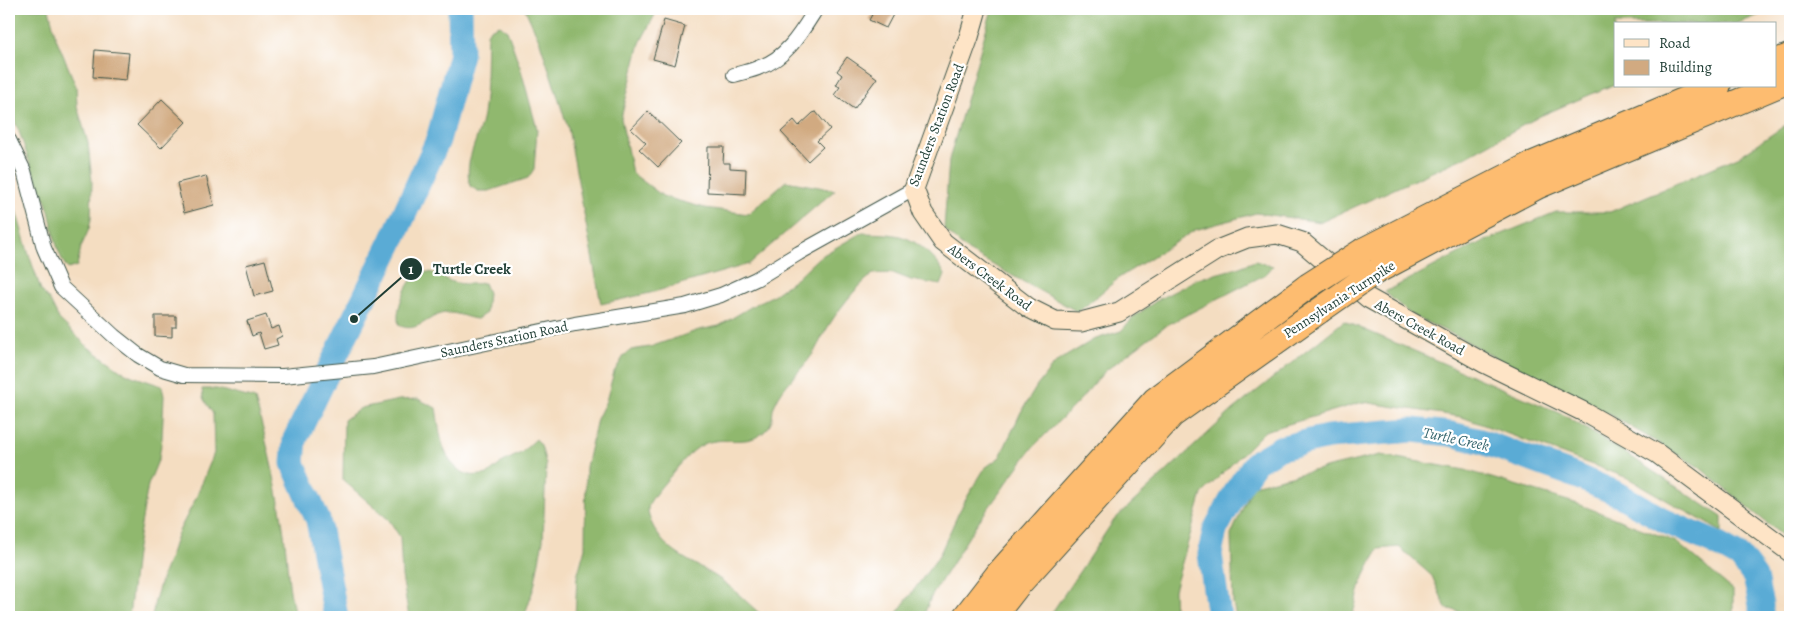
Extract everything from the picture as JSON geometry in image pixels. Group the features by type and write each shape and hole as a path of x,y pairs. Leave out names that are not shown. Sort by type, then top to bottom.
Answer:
{"highway":[{"path":"1776,62 1790,56"},
{"name":"Pennsylvania Turnpike","path":"1776,86 1790,80"},
{"name":"Pennsylvania Turnpike","path":"965,617 999,573 1154,400 1308,286 1364,250 1530,165 1713,88"},
{"name":"Pennsylvania Turnpike","path":"993,617 1018,585 1172,415 1373,273 1538,186 1771,88"}],"street":[{"path":"734,75 762,67 780,55 798,37 816,9"},
{"name":"Saunders Station Road","path":"9,140 24,172 44,248 61,287 114,336 138,355 160,368 184,376 283,376 373,367 575,324 685,306 721,295 756,279 799,253 914,190 969,37 977,9"},
{"name":"Abers Creek Road","path":"914,190 923,213 943,242 1029,308 1056,321 1081,322 1119,312 1217,250 1247,238 1276,234 1302,242 1368,298 1484,363 1586,413 1658,454 1790,552"}],"green space":[{"path":"9,9 49,9 56,38 76,86 77,106 88,143 92,181 91,219 81,247 77,266 68,269 60,255 45,198 9,111"},
{"path":"525,9 658,9 640,43 621,118 632,173 664,197 705,208 748,214 786,181 835,190 749,264 650,293 601,304 568,128 540,42"},
{"path":"992,9 1775,9 1741,22 1614,22 1614,84 1540,116 1467,156 1321,222 1256,213 1195,230 1120,277 1078,312 968,251 944,229 949,160"},
{"path":"499,25 507,30 521,70 537,129 534,169 528,178 489,191 478,191 470,186 468,177 470,159 483,115 487,34 490,29"},
{"path":"1790,122 1790,542 1699,467 1609,414 1513,368 1463,339 1411,315 1385,292 1473,246 1556,212 1610,212 1740,156"},
{"path":"9,186 41,290 50,301 59,319 88,347 122,371 162,386 164,396 162,438 159,458 148,485 136,553 129,617 9,617"},
{"path":"861,233 897,235 913,241 928,253 942,269 945,275 941,285 911,280 893,273 873,274 859,286 840,308 812,355 778,397 772,420 765,431 751,439 711,442 699,447 679,466 650,502 648,508 651,521 658,534 671,549 722,580 764,617 575,617 577,577 585,548 586,467 597,419 606,401 614,372 624,356 631,350 650,347 699,330 719,326 772,296 796,279 818,258"},
{"path":"1255,261 1273,266 1266,274 1165,326 1105,371 1078,402 1032,448 976,525 931,597 923,617 894,617 939,556 969,494 985,468 1000,457 1021,412 1037,386 1058,361 1093,340 1121,331 1135,316 1159,299 1197,279"},
{"path":"427,272 457,283 484,283 488,293 486,313 477,319 454,313 446,313 440,314 417,326 405,327 399,325 399,309 407,286 414,278"},
{"path":"1344,321 1562,414 1722,517 1722,532 1628,478 1462,417 1363,402 1265,431 1202,494 1174,590 1175,617 1049,617 1114,520 1233,410"},
{"path":"202,389 217,389 255,399 279,500 289,586 296,617 152,617 155,600 177,535 196,498 214,453 213,414 203,398"},
{"path":"418,399 436,408 443,447 447,456 460,471 469,475 488,474 503,462 521,453 536,439 541,445 546,465 543,540 534,587 524,617 409,617 402,576 400,537 389,520 343,480 344,420 361,408 399,400"},
{"path":"1380,455 1465,470 1578,504 1676,542 1733,590 1733,617 1479,617 1446,608 1432,576 1399,547 1378,549 1362,581 1352,617 1236,617 1233,603 1231,535 1253,485"}],"building":[{"path":"875,9 896,9 886,28 869,20"},
{"path":"664,20 685,26 675,65 653,59"},
{"path":"95,50 129,53 126,80 93,77"},
{"path":"847,57 877,78 854,109 834,95 840,87 836,85 842,75 837,71"},
{"path":"162,99 186,122 161,148 137,125"},
{"path":"648,111 681,143 658,167 639,149 646,143 631,129"},
{"path":"816,112 830,129 817,141 823,147 808,161 781,132 794,120 799,126"},
{"path":"708,147 724,147 723,163 730,163 730,168 746,169 745,194 707,192"},
{"path":"206,176 214,205 184,213 177,183"},
{"path":"265,260 273,291 254,296 246,265"},
{"path":"266,315 271,329 279,326 282,336 276,339 278,345 264,349 259,333 252,336 247,321"},
{"path":"155,316 176,316 176,327 172,327 172,337 155,336"}],"waterway":[{"name":"Turtle Creek","path":"336,617 318,520 293,463 295,439 392,241 438,140 461,54 460,9"},
{"name":"Turtle Creek","path":"1219,617 1210,554 1215,530 1238,488 1256,462 1280,448 1328,437 1412,430 1451,434 1480,441 1571,474 1616,493 1667,522 1715,543 1740,557 1755,577 1761,605 1761,617"}],"place":[{"name":"Turtle Creek","path":"354,319"}]}
